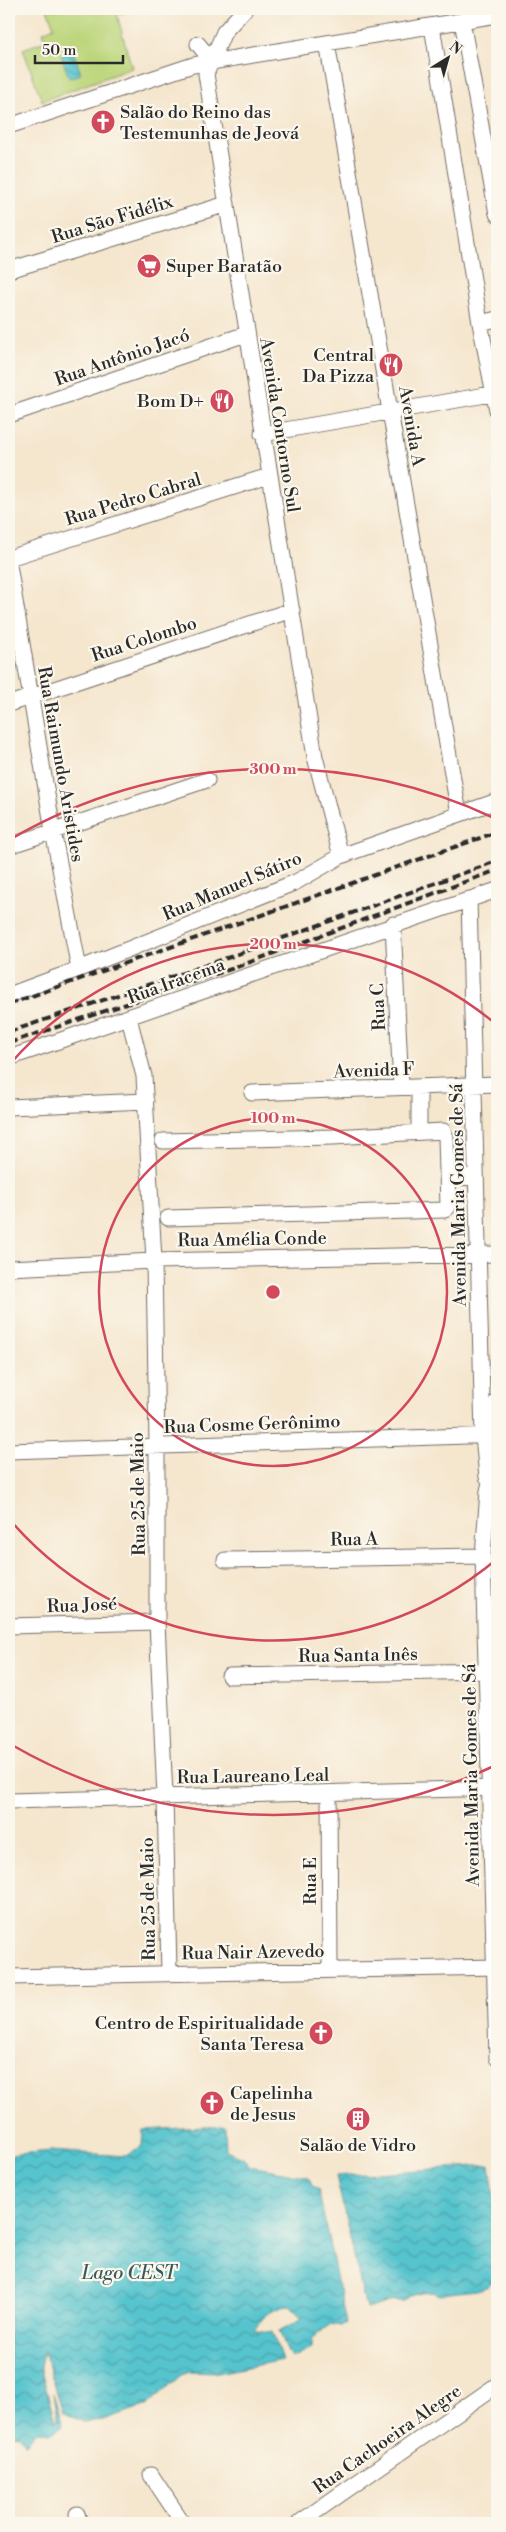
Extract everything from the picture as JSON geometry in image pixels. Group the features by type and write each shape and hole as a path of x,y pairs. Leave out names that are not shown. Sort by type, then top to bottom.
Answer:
{"street":[{"name":"Avenida Contorno Sul","path":"246,9 224,32 206,74 315,757 341,856"},
{"path":"9,126 193,65 497,15"},
{"path":"462,21 497,214"},
{"path":"432,26 480,323 497,410"},
{"name":"Avenida A","path":"328,43 459,814"},
{"path":"198,44 212,61"},
{"name":"Rua São Fidélix","path":"9,270 227,204"},
{"path":"480,323 497,320"},
{"name":"Rua Antônio Jacó","path":"9,415 246,334"},
{"path":"262,434 495,394"},
{"name":"Rua Pedro Cabral","path":"9,558 269,476"},
{"name":"Rua Raimundo Aristides","path":"9,565 53,830 79,969"},
{"name":"Rua Colombo","path":"9,704 292,610"},
{"path":"9,846 207,780"},
{"name":"Rua Manuel Sátiro","path":"9,994 79,969 296,882 341,856 497,801"},
{"name":"Rua Iracema","path":"9,1058 129,1018 393,924 497,890"},
{"name":"Avenida Maria Gomes de Sá","path":"469,899 478,1252 490,1436 483,1556 492,1616 487,1671 494,1788 497,2058"},
{"name":"Rua C","path":"393,924 401,1087"},
{"name":"Rua 25 de Maio","path":"129,1018 144,1076 154,1261 157,1622 165,1797 169,1972"},
{"name":"Avenida F","path":"252,1093 497,1084"},
{"path":"419,1087 419,1132"},
{"path":"9,1107 146,1101"},
{"path":"163,1141 333,1137 443,1130 446,1133 448,1207 445,1210 168,1218"},
{"path":"448,1178 476,1176"},
{"name":"Rua Amélia Conde","path":"9,1268 154,1261 478,1252 497,1254"},
{"path":"490,1436 497,1401"},
{"name":"Rua Cosme Gerônimo","path":"9,1451 490,1436"},
{"name":"Avenida Maria Gomes de Sá","path":"488,1491 497,1453"},
{"name":"Rua A","path":"225,1560 483,1556"},
{"name":"Rua José","path":"9,1626 157,1622"},
{"name":"Rua Santa Inês","path":"229,1676 487,1671"},
{"name":"Rua Laureano Leal","path":"9,1801 494,1788"},
{"name":"Rua E","path":"328,1793 330,1969"},
{"name":"Rua Nair Azevedo","path":"9,1977 169,1972 496,1967"},
{"name":"Rua Cachoeira Alegre","path":"299,2523 497,2385"},
{"path":"151,2475 183,2523"}],"green space":[{"path":"47,9 135,9 117,15 132,68 42,101 23,49 45,41 43,32 54,27"}],"water":[{"path":"73,51 81,74 69,78 61,55"},
{"name":"Lago CEST","path":"225,2126 226,2150 243,2157 250,2166 309,2177 312,2186 318,2189 346,2323 341,2326 330,2324 312,2339 312,2348 291,2358 279,2331 302,2318 290,2306 277,2308 269,2312 254,2330 272,2332 282,2360 217,2373 190,2372 181,2375 148,2405 103,2420 83,2422 63,2412 44,2351 40,2366 55,2422 57,2418 53,2393 63,2426 50,2433 37,2432 26,2444 20,2435 9,2434 9,2155 50,2151 126,2156 142,2146 143,2130"},
{"path":"490,2165 497,2229 497,2248 493,2278 488,2286 477,2290 438,2296 433,2292 422,2293 410,2296 404,2301 394,2301 366,2309 336,2176"}],"railway":[{"path":"9,1004 497,832"},
{"path":"9,1032 227,958 497,861"},
{"path":"9,1043 234,968 497,870"}],"place":[{"name":"Salão do Reino das Testemunhas de Jeová","path":"103,122"},
{"name":"Super Baratão","path":"149,266"},
{"name":"Central Da Pizza","path":"391,365"},
{"name":"Bom D+","path":"222,401"},
{"name":"Centro de Espiritualidade Santa Teresa","path":"321,2033"},
{"name":"Capelinha de Jesus","path":"212,2103"},
{"name":"Salão de Vidro","path":"358,2119"}]}
